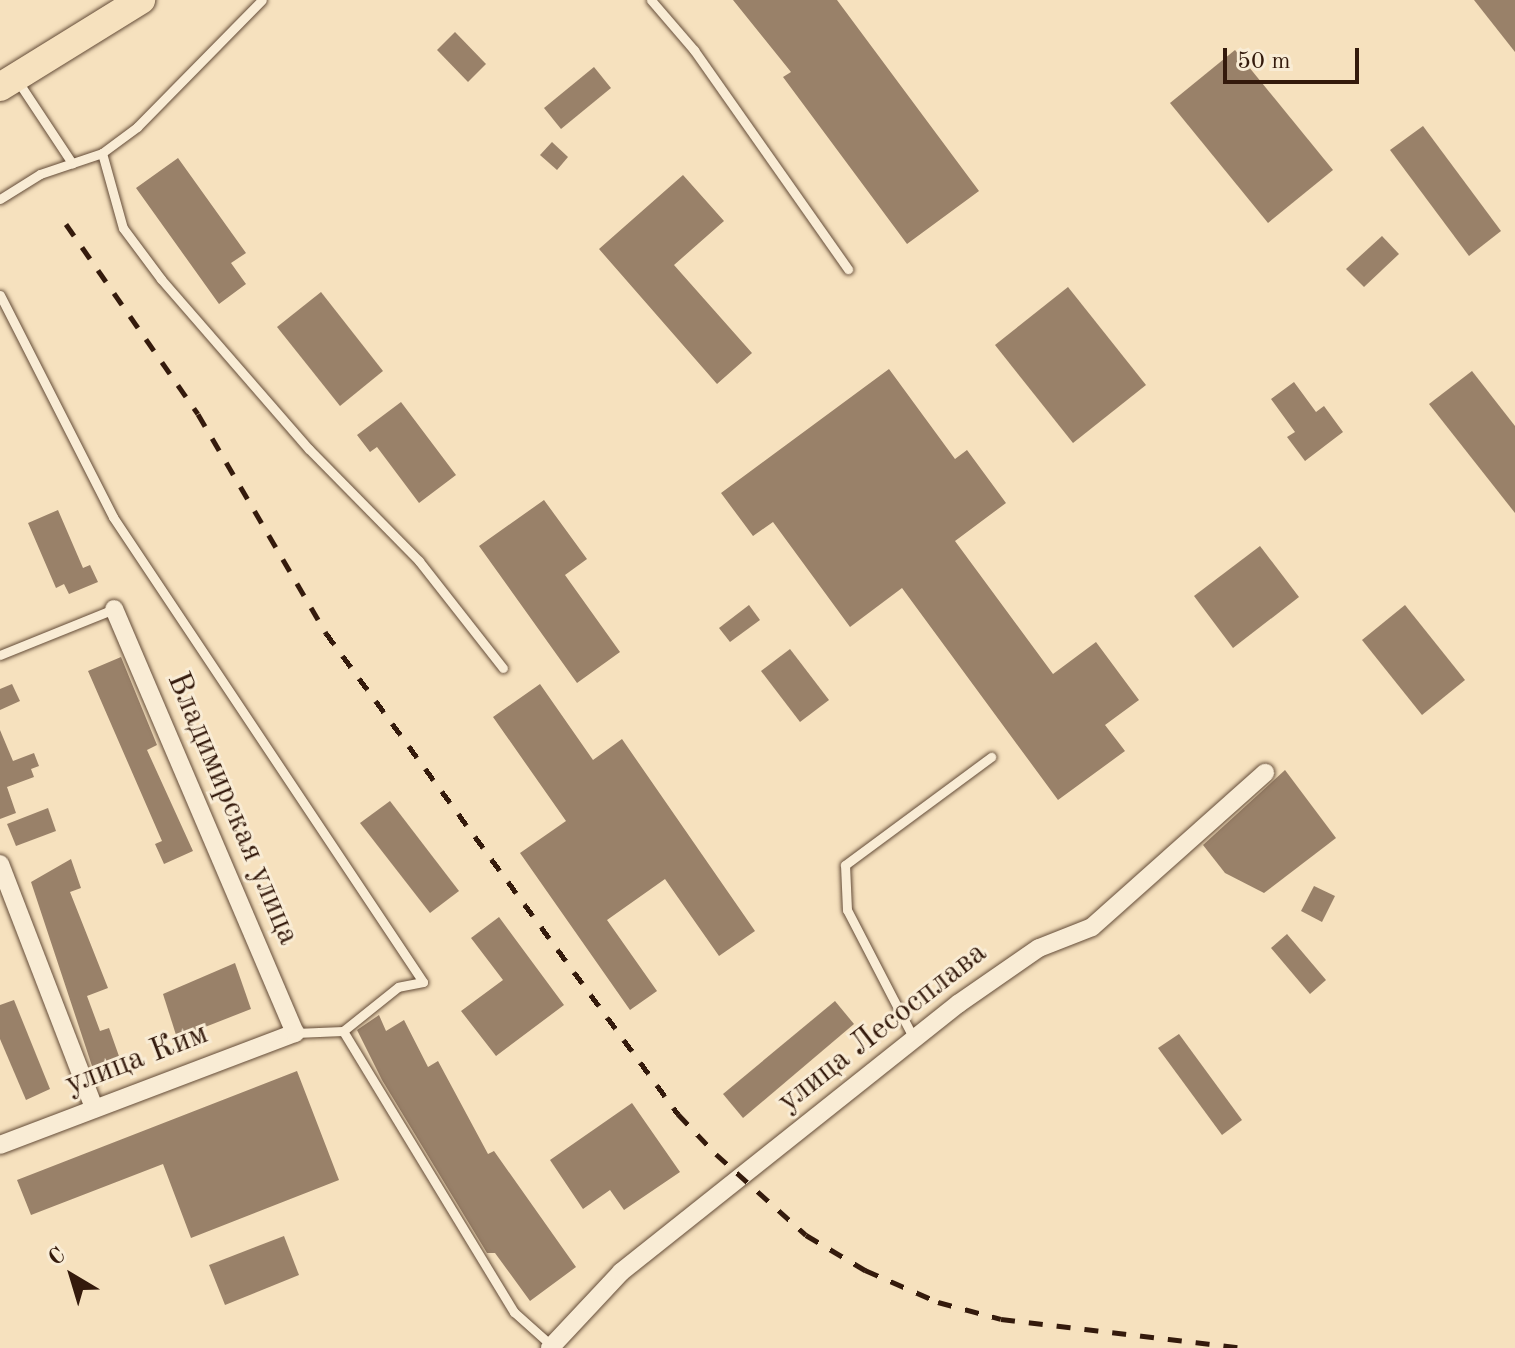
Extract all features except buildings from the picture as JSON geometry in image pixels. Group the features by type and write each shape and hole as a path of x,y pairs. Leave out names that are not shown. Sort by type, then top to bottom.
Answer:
{"main road":[{"path":"8,82 141,0"}],"street":[{"name":"Владимирская улица","path":"114,609 295,1033"},
{"name":"улица Лесосплава","path":"551,1347 621,1272 914,1039 1039,948 1092,927 1265,773"},
{"path":"0,864 94,1108"},
{"name":"улица Ким","path":"0,1145 295,1033"}],"lane":[{"path":"0,199 72,163 102,153 187,81 262,0"},
{"path":"651,0 694,50 848,269"},
{"path":"8,82 72,163"},
{"path":"102,153 123,228 161,279 309,449 419,561 503,668"},
{"path":"0,295 113,517 423,982 398,987 343,1031 295,1033"},
{"path":"0,655 114,609"},
{"path":"914,1039 847,910 845,865 991,757"},
{"path":"343,1031 514,1312 551,1347"}],"railway":[{"path":"66,224 198,414 326,633 678,1114 716,1154 806,1235 865,1270 938,1302 1001,1319 1246,1348"}]}
